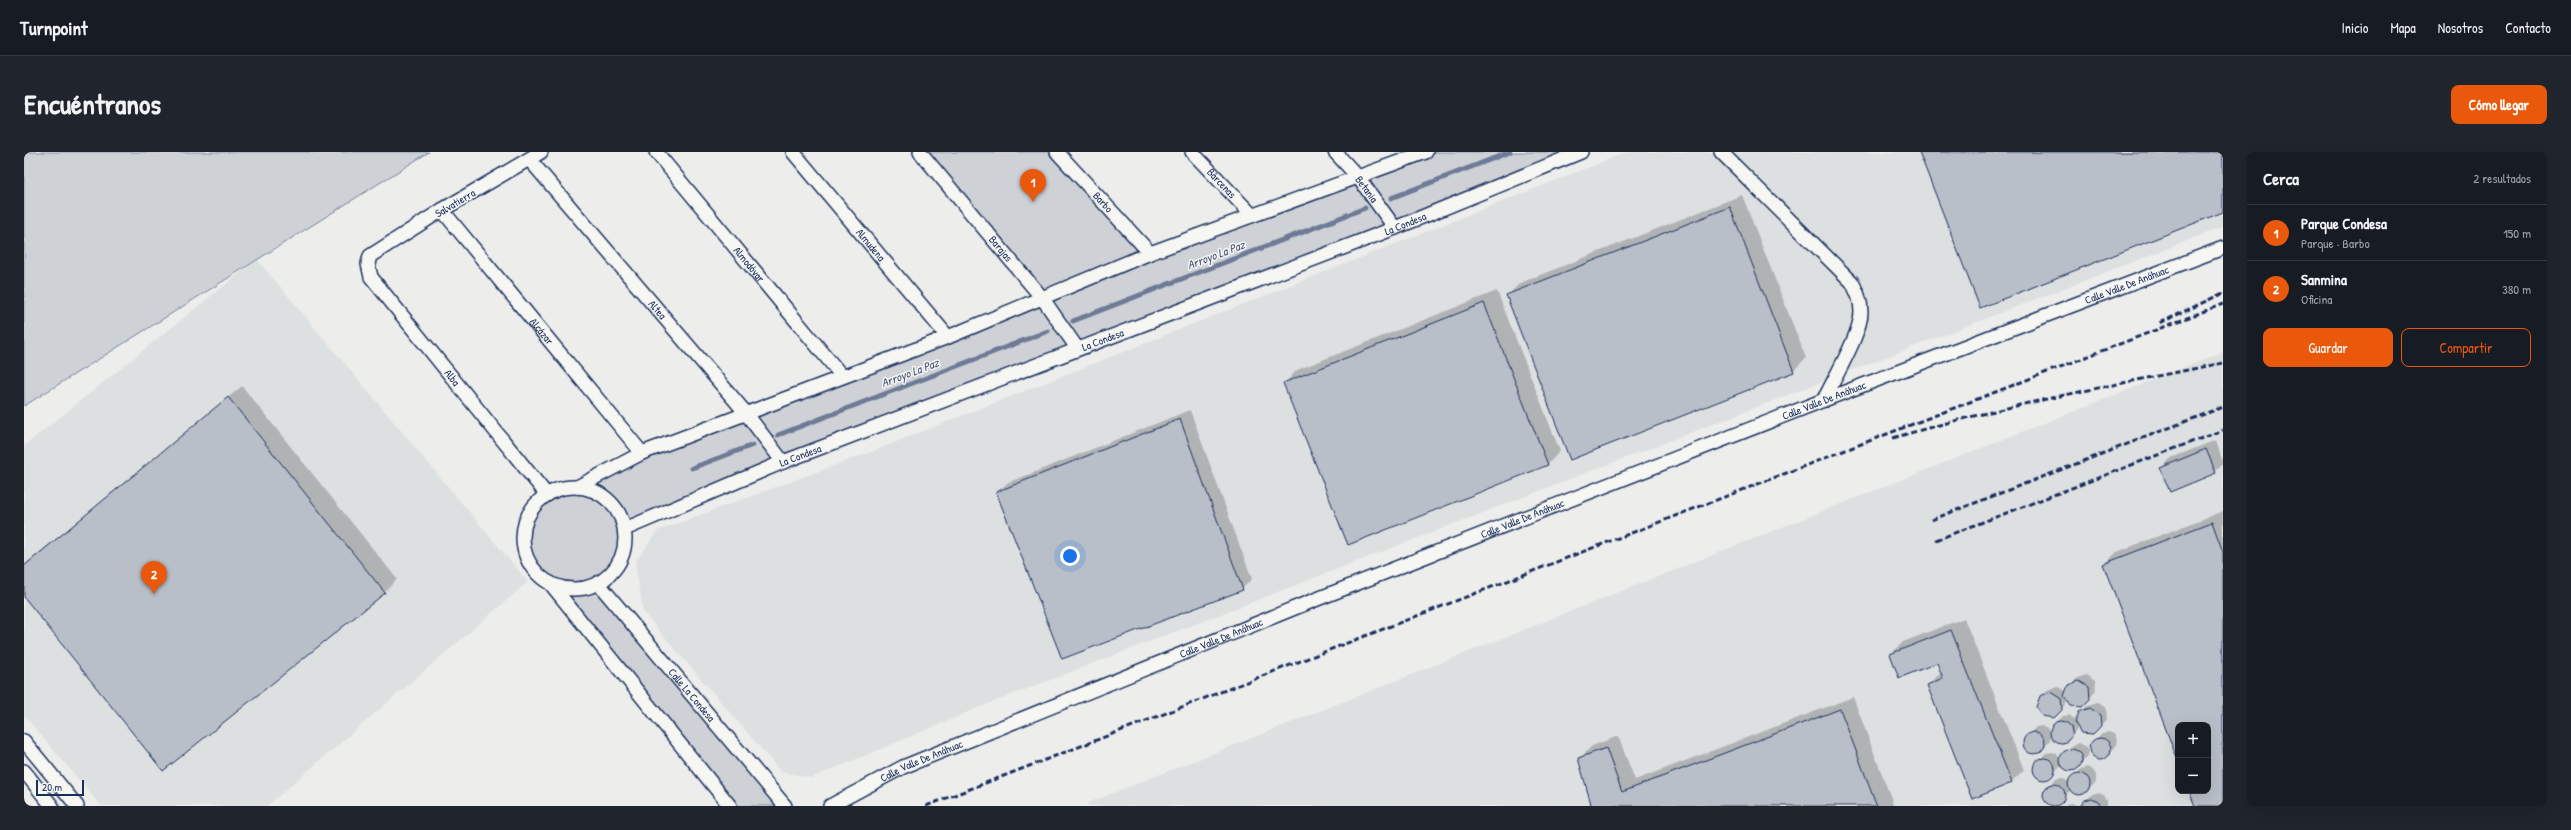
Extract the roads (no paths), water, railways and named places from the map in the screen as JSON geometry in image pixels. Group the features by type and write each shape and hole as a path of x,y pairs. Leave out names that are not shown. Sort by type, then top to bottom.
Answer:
{"street":[{"name":"Salvatierra","path":"370,256 442,210 542,152"},
{"name":"Almodóvar","path":"656,152 842,376"},
{"name":"Almudena","path":"793,152 948,338"},
{"name":"Barajas","path":"920,152 1043,299 1077,348"},
{"name":"Barbo","path":"1057,152 1150,253"},
{"name":"Bárcenas","path":"1192,152 1251,214"},
{"name":"Betania","path":"1335,152 1358,177 1396,228"},
{"path":"577,487 642,453 745,412 948,338 1150,253 1251,214 1426,152"},
{"name":"La Condesa","path":"624,529 783,462 1077,348 1396,228 1581,152"},
{"path":"1721,152 1852,282 1859,296 1861,312 1858,328 1824,400"},
{"name":"Altea","path":"529,159 745,412 783,462"},
{"name":"Alcázar","path":"442,210 642,453"},
{"name":"Calle Valle De Anáhuac","path":"830,806 903,767 1302,606 1824,400 2223,248"},
{"name":"Alba","path":"370,256 368,264 371,277 547,494"},
{"path":"550,584 571,589 582,589 598,583 614,570 624,551 624,529 619,513 608,500 594,491 577,487 561,488 547,494 535,505 527,517 523,540 528,562 537,574 550,584 730,806"},
{"name":"Calle La Condesa","path":"598,583 785,806"},
{"path":"24,741 78,806"},
{"path":"24,771 52,806"}],"waterway":[{"name":"Arroyo La Paz","path":"1391,198 1510,152"},
{"name":"Arroyo La Paz","path":"1073,321 1365,208"},
{"name":"Arroyo La Paz","path":"778,435 1048,331"},
{"name":"Arroyo La Paz","path":"692,468 753,445"}],"railway":[{"path":"2160,323 2223,293"},
{"path":"926,806 2223,304"},
{"path":"1893,438 1934,426 2016,406 2223,363"},
{"path":"1931,520 2223,407"},
{"path":"1936,540 2223,430"}],"place":[{"name":"Parque Condesa","path":"1033,202"},
{"name":"Sanmina","path":"154,594"}]}
